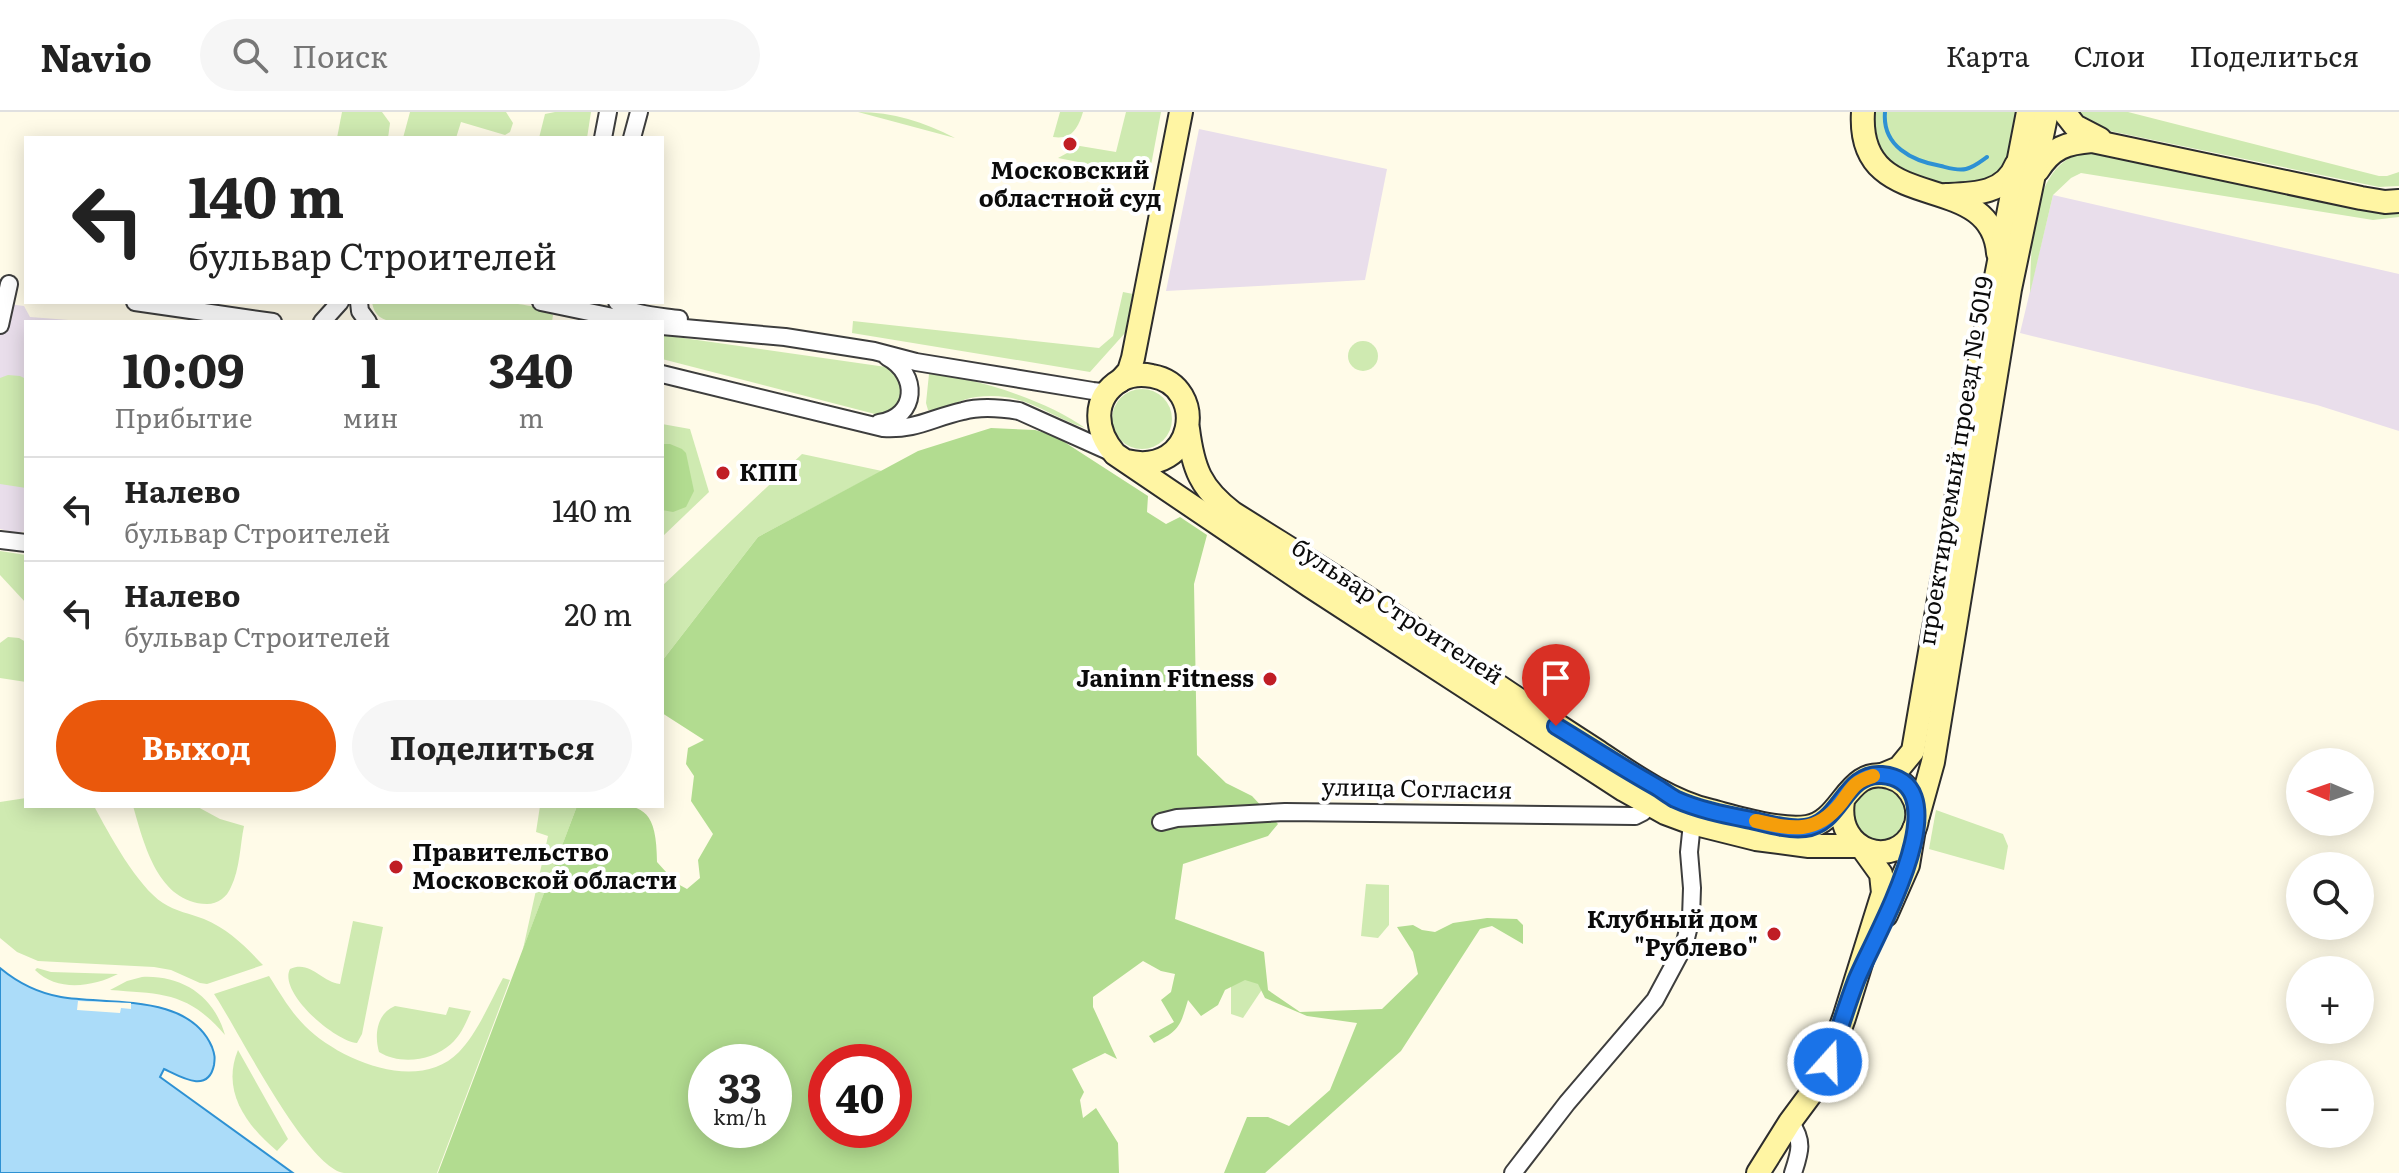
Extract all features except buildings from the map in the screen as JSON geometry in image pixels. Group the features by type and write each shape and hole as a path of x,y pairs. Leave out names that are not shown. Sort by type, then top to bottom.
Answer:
{"street":[{"path":"603,136 608,112"},
{"path":"633,136 639,112"},
{"path":"1120,458 1105,443 1099,429 1099,413 1103,399 1129,371 1133,358 1181,112"},
{"path":"1863,112 1864,137 1878,166 1903,183 1964,204 1988,222 1994,232 1999,262"},
{"name":"проектируемый проезд № 5019","path":"1882,775 1899,768 1913,751 2028,112"},
{"name":"проектируемый проезд № 5019","path":"1856,982 1908,865 1933,762 2010,289 2047,112"},
{"path":"2064,112 2075,126 2116,146"},
{"path":"2031,190 2038,169 2058,147 2072,142 2092,141 2361,198 2399,201"},
{"path":"1942,195 1985,192 1999,186 2012,174 2020,152"},
{"path":"0,325 4,283 24,286"},
{"path":"149,304 259,320"},
{"path":"324,320 339,304"},
{"path":"551,304 627,320"},
{"path":"619,304 636,312 764,335"},
{"name":"бульвар Строителей","path":"664,326 764,335 874,351 916,362 1101,392 1142,374 1155,376 1167,381 1184,401 1191,456 1199,475 1219,502 1631,773 1654,796 1692,823 1756,839 1796,845 1861,847 1873,851 1893,849 1909,838 1916,823"},
{"name":"бульвар Строителей","path":"857,423 891,421 902,412 909,399 910,384 905,371 895,361 874,351"},
{"name":"бульвар Строителей","path":"668,376 883,428 923,425 968,409 1003,408 1034,416 1120,458 1318,592 1624,790 1675,798 1708,811 1787,827 1813,826 1829,816 1854,785 1872,776 1882,775"},
{"name":"бульвар Строителей","path":"1120,458 1139,464 1153,464 1165,459 1184,440 1188,427"},
{"path":"0,540 24,543"},
{"path":"1882,775 1894,778 1912,794 1917,805 1916,823"},
{"name":"улица Согласия","path":"1161,822 1177,818 1285,812 1635,816 1643,812 1654,796"},
{"path":"1758,1173 1813,1091 1828,1062 1883,893 1881,874 1861,847 1849,838 1843,826 1843,801"},
{"path":"1513,1173 1567,1103 1655,1000 1684,946 1691,918 1689,852 1692,823"},
{"path":"1790,1122 1801,1146 1793,1173"}],"shaded area":[{"path":"1199,129 1387,169 1365,280 1166,291"},
{"path":"2053,195 2399,274 2399,431 2317,405 2020,333"},
{"path":"0,303 24,306 30,317 69,320 24,320 24,531 0,529"}],"green space":[{"path":"342,112 382,112 390,123 388,136 337,136"},
{"path":"410,112 506,112 513,123 510,132 505,135 461,122 457,136 404,136"},
{"path":"591,112 587,136 540,136 545,114"},
{"path":"858,112 908,119 955,138"},
{"path":"1060,112 1083,112 1070,135 1053,137"},
{"path":"1126,112 1161,112 1149,176 1058,158 1080,146 1116,152"},
{"path":"1870,112 2023,112 2015,150 1997,180 1963,187 1911,176 1882,156 1874,143"},
{"path":"2079,112 2128,112 2379,176 2399,172 2399,186 2379,187 2105,130 2091,126 2092,123"},
{"path":"2084,153 2131,158 2399,208 2399,217 2373,220 2081,173 2053,195 2030,293 2033,232 2043,190 2053,173 2066,160"},
{"path":"1123,292 1133,294 1125,333 1090,372 852,333 853,321 1099,348 1113,336"},
{"path":"373,304 514,304 542,309 553,315 552,320 387,320 375,311"},
{"path":"664,335 893,368 905,385 897,409 888,414 875,414 664,360"},
{"path":"1363,341 1374,345 1378,356 1374,367 1363,371 1352,367 1348,356 1352,345"},
{"path":"929,374 1010,392 1052,409 1085,428 1008,397 976,397 928,410"},
{"path":"8,375 24,378 24,488 0,484 0,378"},
{"path":"1142,389 1154,391 1163,398 1170,407 1170,431 1163,440 1154,447 1142,449 1130,447 1121,440 1114,431 1112,419 1114,407 1121,398 1130,391"},
{"path":"664,424 690,429 709,492 664,535"},
{"path":"991,428 1035,430 1055,436 1148,496 1147,512 1166,524 1180,517 1207,535 1194,584 1197,755 1226,783 1252,796 1278,824 1268,836 1183,864 1175,919 1264,952 1268,990 1300,1012 1382,1009 1418,974 1413,952 1397,927 1413,925 1435,932 1453,923 1487,918 1517,919 1523,925 1523,944 1492,926 1480,929 1401,1051 1265,1173 1224,1173 1247,1117 1268,1117 1289,1126 1330,1090 1357,1023 1307,1016 1265,998 1258,984 1245,980 1225,990 1218,1005 1201,1016 1188,1000 1177,1027 1154,1043 1149,1036 1174,1022 1161,1000 1171,992 1175,974 1161,971 1143,961 1093,997 1093,1007 1117,1059 1105,1053 1072,1069 1084,1092 1080,1100 1083,1118 1096,1108 1118,1143 1119,1173 438,1173 576,808 638,808 652,825 657,862 676,883 687,889 700,878 698,860 713,834 691,801 694,776 686,764 688,748 704,740 664,714 664,658 758,537 918,451"},
{"path":"664,444 686,453 694,491 686,507 673,512 664,510"},
{"path":"802,454 882,471 758,537 664,658 664,584"},
{"path":"0,551 24,555 24,601 0,575"},
{"path":"8,637 24,641 24,682 0,678 0,643"},
{"path":"1879,788 1897,796 1905,814 1897,832 1879,840 1861,832 1853,814 1861,796"},
{"path":"24,798 24,808 95,808 124,859 153,895 168,906 221,928 263,965 207,984 154,967 38,961 17,952 0,938 0,802"},
{"path":"134,808 200,808 220,819 244,826 236,873 229,891 225,897 211,904 190,901 176,894 156,869"},
{"path":"540,808 576,808 523,949 548,836 536,832"},
{"path":"1936,810 2003,834 2008,846 2004,870 1929,849"},
{"path":"1366,884 1389,885 1389,925 1378,938 1361,936"},
{"path":"353,921 383,927 362,1034 357,1043 335,1034 310,1014 292,990 288,979 290,969 304,967 340,984"},
{"path":"35,970 51,972 118,974 98,982 75,985 54,982"},
{"path":"1259,975 1263,988 1243,1018 1231,1014 1231,976"},
{"path":"269,976 295,1014 320,1039 358,1060 379,1068 401,1071 422,1070 442,1064 459,1052 478,1026 503,978 510,980 437,1173 344,1173 328,1165 311,1147 273,1094 214,994"},
{"path":"142,977 170,980 194,991 213,1009 225,1035 199,1010 174,998 110,990"},
{"path":"395,1006 446,1015 449,1007 471,1011 451,1044 435,1054 406,1060 379,1052 377,1032 381,1019"},
{"path":"238,1050 288,1139 277,1151 255,1130 240,1106 233,1079"}],"water":[{"path":"0,968 29,987 53,995 146,1005 185,1018 201,1030 212,1047 215,1060 211,1074 206,1079 193,1081 164,1069 160,1077 293,1173 0,1173"}],"pier":[{"path":"78,1001 131,1003 131,1009 121,1008 120,1013 77,1010"}],"waterway":[{"path":"1885,112 1888,134 1910,156 1963,170 1987,157"}],"slow traffic":[{"path":"1756,821 1787,827 1813,826 1829,816 1854,785 1873,776"}],"place":[{"name":"Московский областной суд","path":"1070,144"},
{"name":"КПП","path":"723,473"},
{"name":"Janinn Fitness","path":"1270,679"},
{"name":"Правительство Московской области","path":"396,867"},
{"name":"Клубный дом \"Рублево\"","path":"1774,934"}],"route":[{"path":"1556,726 1675,798 1708,811 1763,823 1787,827 1813,826 1829,816 1854,785 1872,776 1894,778 1912,794 1917,805 1917,817 1908,865 1856,982 1828,1062"}]}
